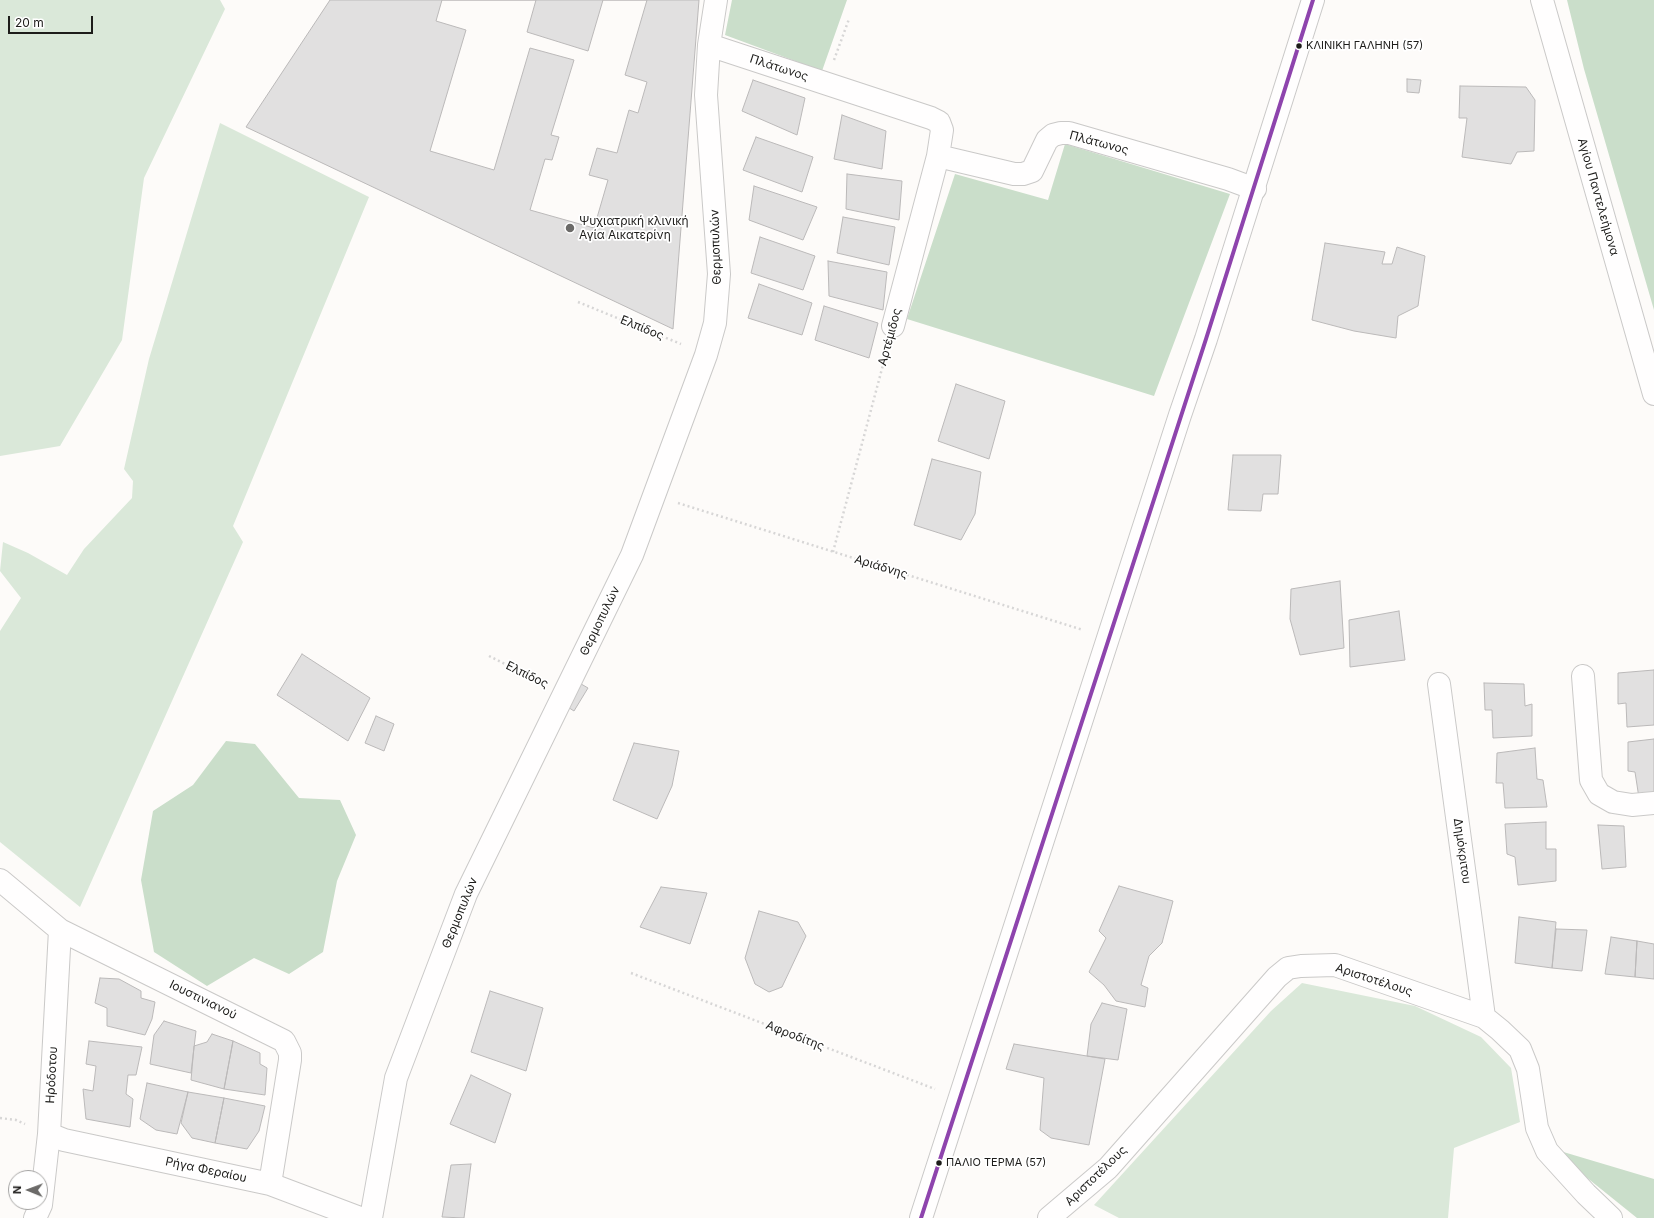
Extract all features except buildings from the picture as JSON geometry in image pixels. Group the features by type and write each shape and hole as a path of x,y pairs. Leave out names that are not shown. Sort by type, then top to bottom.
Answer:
{"street":[{"name":"Θερμοπυλών","path":"372,1218 396,1078 466,894 632,555 706,355 714,323 719,274 706,95 709,45 716,0"},
{"path":"921,1218 1107,638 1255,189 1313,0"},
{"name":"Αγίου Παντελεήμονα","path":"1542,0 1654,394"},
{"name":"Πλάτωνος","path":"709,45 932,118 938,122"},
{"name":"Αρτέμιδος","path":"893,326 938,156 942,130 938,122"},
{"name":"Πλάτωνος","path":"938,156 1014,174 1023,174 1032,171 1047,140 1053,135 1069,133 1228,179 1255,189"},
{"path":"1583,676 1591,780 1599,794 1613,802 1632,805 1654,803"},
{"name":"Δημόκριτου","path":"1439,684 1484,1017"},
{"name":"Ιουστινιανού","path":"0,880 60,930 284,1041 290,1053 290,1060 270,1184"},
{"name":"Ηρόδοτου","path":"35,1218 41,1205 49,1134 60,930"},
{"name":"Αριστοτέλους","path":"1049,1218 1108,1168 1277,976 1288,968 1335,965 1484,1017 1520,1049 1528,1069 1537,1128 1547,1151 1586,1194 1611,1218"},
{"name":"Ρήγα Φεραίου","path":"49,1134 64,1140 270,1184 360,1218"}],"path":[{"path":"826,83 849,19"},
{"name":"Ελπίδος","path":"578,302 706,355"},
{"name":"Αρτέμιδος","path":"833,552 893,326"},
{"name":"Αριάδνης","path":"655,495 1107,638"},
{"name":"Ελπίδος","path":"489,656 564,694"},
{"name":"Αφροδίτης","path":"631,973 959,1098"}],"green space":[{"path":"0,0 220,0 225,9 144,178 122,340 60,446 0,456"},
{"path":"732,0 847,0 822,71 725,35"},
{"path":"1567,0 1654,0 1654,310 1584,69"},
{"path":"220,123 369,197 233,526 243,542 80,907 0,842 0,631 21,598 0,571 3,542 28,553 67,575 84,549 132,498 133,481 124,469 149,359"},
{"path":"1065,144 1230,194 1154,396 907,319 955,174 1048,200"},
{"path":"226,741 255,744 299,798 340,800 356,835 337,881 323,952 289,974 254,958 207,986 154,952 141,880 153,811 193,785"},
{"path":"1302,983 1415,1006 1481,1037 1511,1068 1520,1122 1454,1148 1448,1218 1119,1218 1094,1205 1271,1011"},
{"path":"1550,1148 1654,1179 1654,1218 1637,1218"}],"transit line":[{"path":"921,1218 1206,339 1313,0"}],"place":[{"name":"ΚΛΙΝΙΚΗ ΓΑΛΗΝΗ (57)","path":"1299,46"},
{"name":"Ψυχιατρική κλινική Αγία Αικατερίνη","path":"570,228"},
{"name":"ΠΑΛΙΟ ΤΕΡΜΑ (57)","path":"939,1163"}]}
